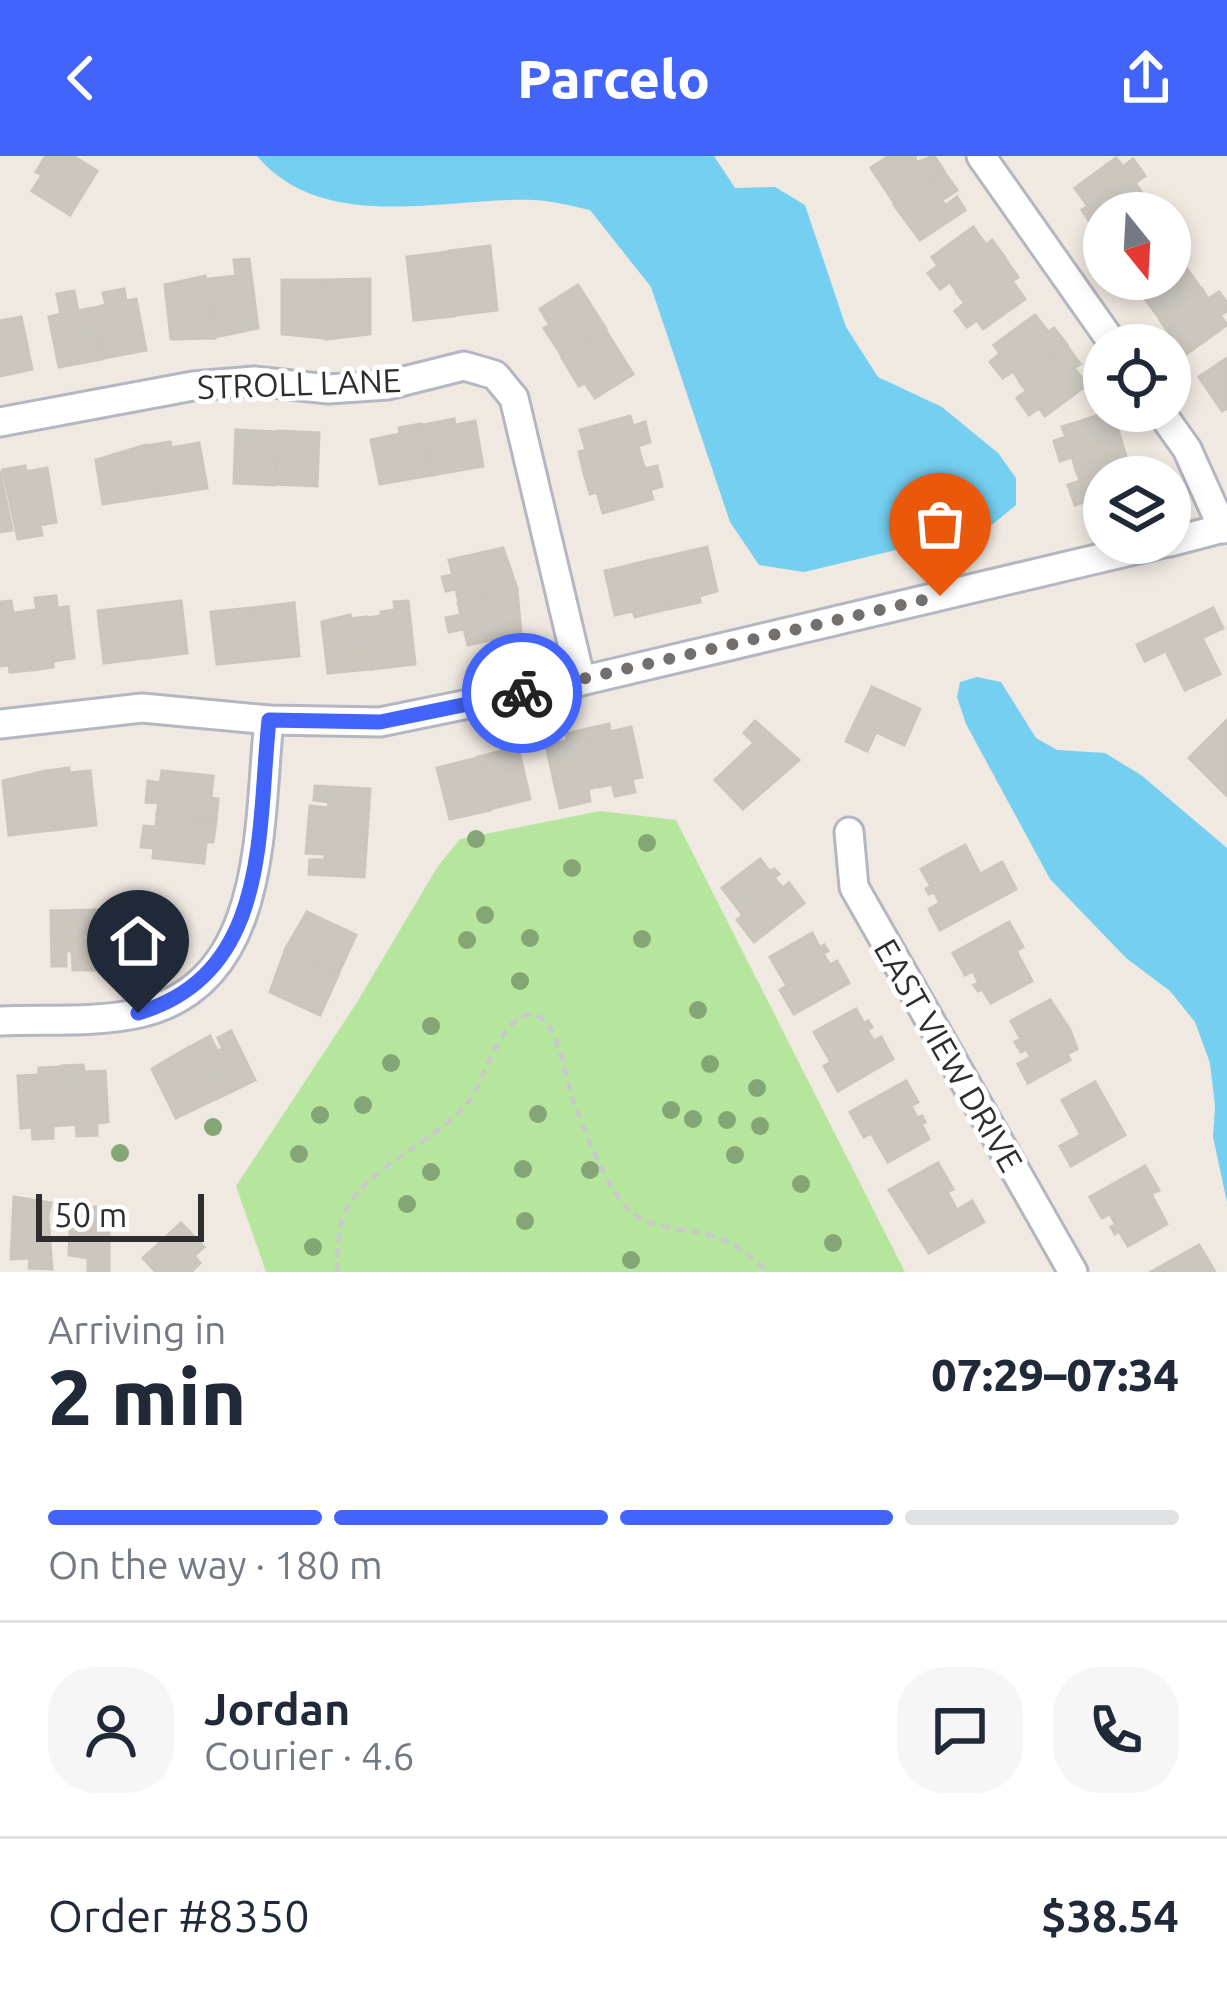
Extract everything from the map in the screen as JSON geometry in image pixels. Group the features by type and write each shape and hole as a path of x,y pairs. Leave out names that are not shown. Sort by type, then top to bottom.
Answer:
{"street":[{"path":"981,156 1099,324"},
{"name":"STROLL LANE","path":"0,422 193,386 254,381 328,388 388,385 464,366 495,375 514,398 581,681"},
{"path":"1175,432 1225,528 1191,536"},
{"path":"0,724 142,708 269,720 380,722 581,681 1083,562"},
{"path":"0,1021 138,1013 185,992 216,965 237,935 251,894 269,720"},
{"name":"EAST VIEW DRIVE","path":"849,832 854,887 1073,1272"}],"path":[{"path":"338,1272 343,1215 359,1190 469,1102 500,1036 515,1020 531,1015 551,1029 575,1108 628,1209 646,1222 716,1237 747,1252 767,1272"}],"green space":[{"path":"600,811 676,820 905,1272 266,1272 236,1186 356,1004 438,866 460,839"}],"water":[{"path":"257,156 714,156 735,188 775,187 805,205 846,327 878,377 942,407 998,453 1016,478 1016,505 988,528 804,572 759,565 730,522 651,287 590,210 534,200 424,206 350,204 316,196 284,180"},
{"path":"977,677 1001,682 1036,738 1057,750 1105,753 1141,775 1227,848 1227,1202 1213,1137 1210,1063 1195,1022 1170,991 1126,958 1050,879 966,724 957,697 960,682"}],"building":[{"path":"46,156 73,156 97,171 70,215 32,191"},
{"path":"889,156 915,156 916,163 934,156 944,171 895,204 871,168"},
{"path":"1116,158 1123,167 1133,159 1145,176 1135,183 1141,192 1083,192 1083,199 1075,188"},
{"path":"944,172 957,190 942,200 945,206 957,197 965,210 920,240 894,205"},
{"path":"973,227 986,245 992,240 1005,258 957,292 950,282 940,289 928,273 938,266 932,257"},
{"path":"490,246 497,310 456,315 449,251"},
{"path":"448,252 455,316 414,320 407,257"},
{"path":"249,259 258,328 215,337 208,279 236,276 234,260"},
{"path":"1005,259 1025,299 983,329 977,320 967,327 955,311 965,303 957,293"},
{"path":"1191,275 1202,290 1191,298"},
{"path":"205,276 215,338 171,339 165,285"},
{"path":"370,279 370,334 326,339 326,280"},
{"path":"282,280 325,280 325,338 282,334"},
{"path":"578,285 606,329 562,356 544,328 550,325 540,309"},
{"path":"124,289 126,301 136,299 146,350 104,358 94,308 106,305 103,293"},
{"path":"1202,289 1208,299 1219,292 1227,303 1227,311 1220,315 1227,325 1191,351 1191,324 1163,324 1160,320"},
{"path":"74,291 78,311 92,308 102,359 59,367 49,317 61,314 57,294"},
{"path":"1146,300 1188,300 1160,319"},
{"path":"1035,315 1067,345 1019,380 1013,371 1003,378 990,362 1000,354 994,345"},
{"path":"21,317 32,369 0,376 0,321"},
{"path":"606,331 633,374 595,398 585,383 579,386 562,358"},
{"path":"1067,346 1080,364 1074,368 1083,388 1045,416 1039,408 1029,415 1017,398 1027,391 1019,381"},
{"path":"1227,358 1227,408 1222,411 1199,377"},
{"path":"630,416 633,426 645,422 650,442 638,446 641,458 584,473 579,452 586,450 580,430"},
{"path":"454,419 455,425 475,421 483,466 432,475 423,425"},
{"path":"1083,420 1083,432 1118,432 1125,453 1083,456 1083,467 1076,469 1072,457 1060,461 1054,441 1066,437 1062,427"},
{"path":"421,424 431,475 380,484 371,440"},
{"path":"236,430 277,432 275,485 234,483"},
{"path":"278,431 319,433 317,486 276,484"},
{"path":"170,442 171,448 199,443 207,488 156,496 147,446"},
{"path":"146,445 154,496 103,504 96,460"},
{"path":"641,458 645,469 657,466 662,486 650,490 653,499 603,513 584,473"},
{"path":"25,466 26,472 47,468 56,522 40,525 42,535 18,539 3,470"},
{"path":"1083,468 1083,502 1075,505 1068,485 1080,481 1076,470"},
{"path":"0,471 12,530 0,532"},
{"path":"707,547 717,591 699,596 700,602 668,609 656,559"},
{"path":"503,548 517,589 459,602 456,589 446,591 442,577 453,575 449,560"},
{"path":"655,559 667,609 635,617 633,611 615,615 605,571"},
{"path":"517,590 521,633 468,645 464,629 449,632 446,618 461,615 458,603"},
{"path":"56,596 57,608 68,607 74,658 32,670 25,611 37,610 35,598"},
{"path":"11,601 13,613 25,612 31,670 10,672 9,665 0,666 0,602"},
{"path":"181,601 187,653 146,658 139,606"},
{"path":"408,601 415,664 372,669 366,618 395,610 394,602"},
{"path":"294,603 299,656 258,660 253,608"},
{"path":"139,606 145,658 104,663 98,611"},
{"path":"252,608 258,660 217,664 211,612"},
{"path":"1213,608 1223,628 1202,638 1220,674 1185,690 1166,651 1145,661 1137,645"},
{"path":"350,615 350,619 366,617 371,669 328,673 322,622"},
{"path":"872,687 920,709 904,745 876,732 867,751 846,741"},
{"path":"1227,720 1227,796 1189,758"},
{"path":"755,721 799,760 743,809 715,780 754,743 744,733"},
{"path":"609,724 610,732 631,727 642,777 632,779 635,792 615,796 612,784 600,787 587,729"},
{"path":"587,729 600,786 588,789 590,801 560,808 546,745 567,741 566,734"},
{"path":"518,747 530,799 490,809 478,757"},
{"path":"477,758 490,810 450,819 437,768"},
{"path":"69,768 69,773 90,771 96,825 53,830 46,771"},
{"path":"45,771 52,830 9,835 3,781"},
{"path":"162,771 213,776 216,820 157,814 159,803 146,802 148,781 160,783"},
{"path":"315,786 370,789 367,833 308,829 310,806 328,808 329,802 314,800"},
{"path":"157,815 216,821 213,842 206,842 204,863 153,858 154,848 141,847 144,826 156,827"},
{"path":"308,830 367,834 364,877 309,874 310,860 325,860 325,854 306,853"},
{"path":"965,845 980,874 1002,862 1016,889 940,930 929,909 940,903 926,889 931,886 921,869"},
{"path":"760,859 770,872 774,869 779,874 774,878 783,888 789,883 804,903 754,942 737,920 743,915 722,888"},
{"path":"138,909 139,964 125,964 125,949 118,950 119,969 96,970 95,910"},
{"path":"94,910 95,970 73,970 72,951 66,951 66,966 52,966 51,911"},
{"path":"307,912 356,935 338,974 285,950"},
{"path":"1009,922 1023,947 1016,951 1032,981 991,1003 974,985 979,983 973,971 965,975 953,953"},
{"path":"812,933 820,948 824,945 828,951 823,954 830,965 837,961 849,983 794,1014 780,990 787,986 770,957"},
{"path":"285,951 338,975 320,1015 270,992"},
{"path":"1050,1000 1077,1049 1067,1054 1070,1060 1028,1083 1018,1064 1031,1057 1015,1042 1021,1039 1011,1021"},
{"path":"856,1009 864,1024 868,1021 872,1027 867,1030 874,1041 881,1037 893,1059 838,1091 824,1066 831,1062 814,1032"},
{"path":"231,1031 255,1080 216,1099 190,1047 210,1036 217,1051 223,1049 218,1038"},
{"path":"189,1047 215,1099 176,1118 152,1069"},
{"path":"83,1065 84,1072 105,1071 108,1122 97,1123 97,1135 77,1136 76,1124 65,1125 62,1066"},
{"path":"61,1067 64,1125 53,1126 53,1138 33,1139 32,1127 21,1128 18,1076"},
{"path":"906,1081 918,1102 911,1106 917,1118 922,1116 929,1139 888,1162 871,1133 864,1137 850,1112"},
{"path":"1095,1082 1125,1135 1071,1166 1060,1146 1081,1135 1062,1100"},
{"path":"938,1163 953,1189 947,1192 957,1210 972,1201 984,1222 929,1253 889,1190"},
{"path":"1145,1166 1159,1190 1151,1194 1167,1224 1128,1246 1111,1227 1116,1225 1110,1214 1102,1218 1090,1197"},
{"path":"14,1197 51,1203 52,1269 29,1268 30,1258 11,1259"},
{"path":"71,1206 109,1208 109,1272 88,1272 88,1258 69,1255"},
{"path":"181,1223 204,1247 194,1256 200,1263 191,1272 156,1272 143,1258"},
{"path":"1199,1245 1215,1272 1151,1272"}],"way so far":[{"path":"522,693 940,596"}],"route":[{"path":"138,1013 168,1002 201,980 237,935 251,894 269,720 380,722 522,693"}]}
